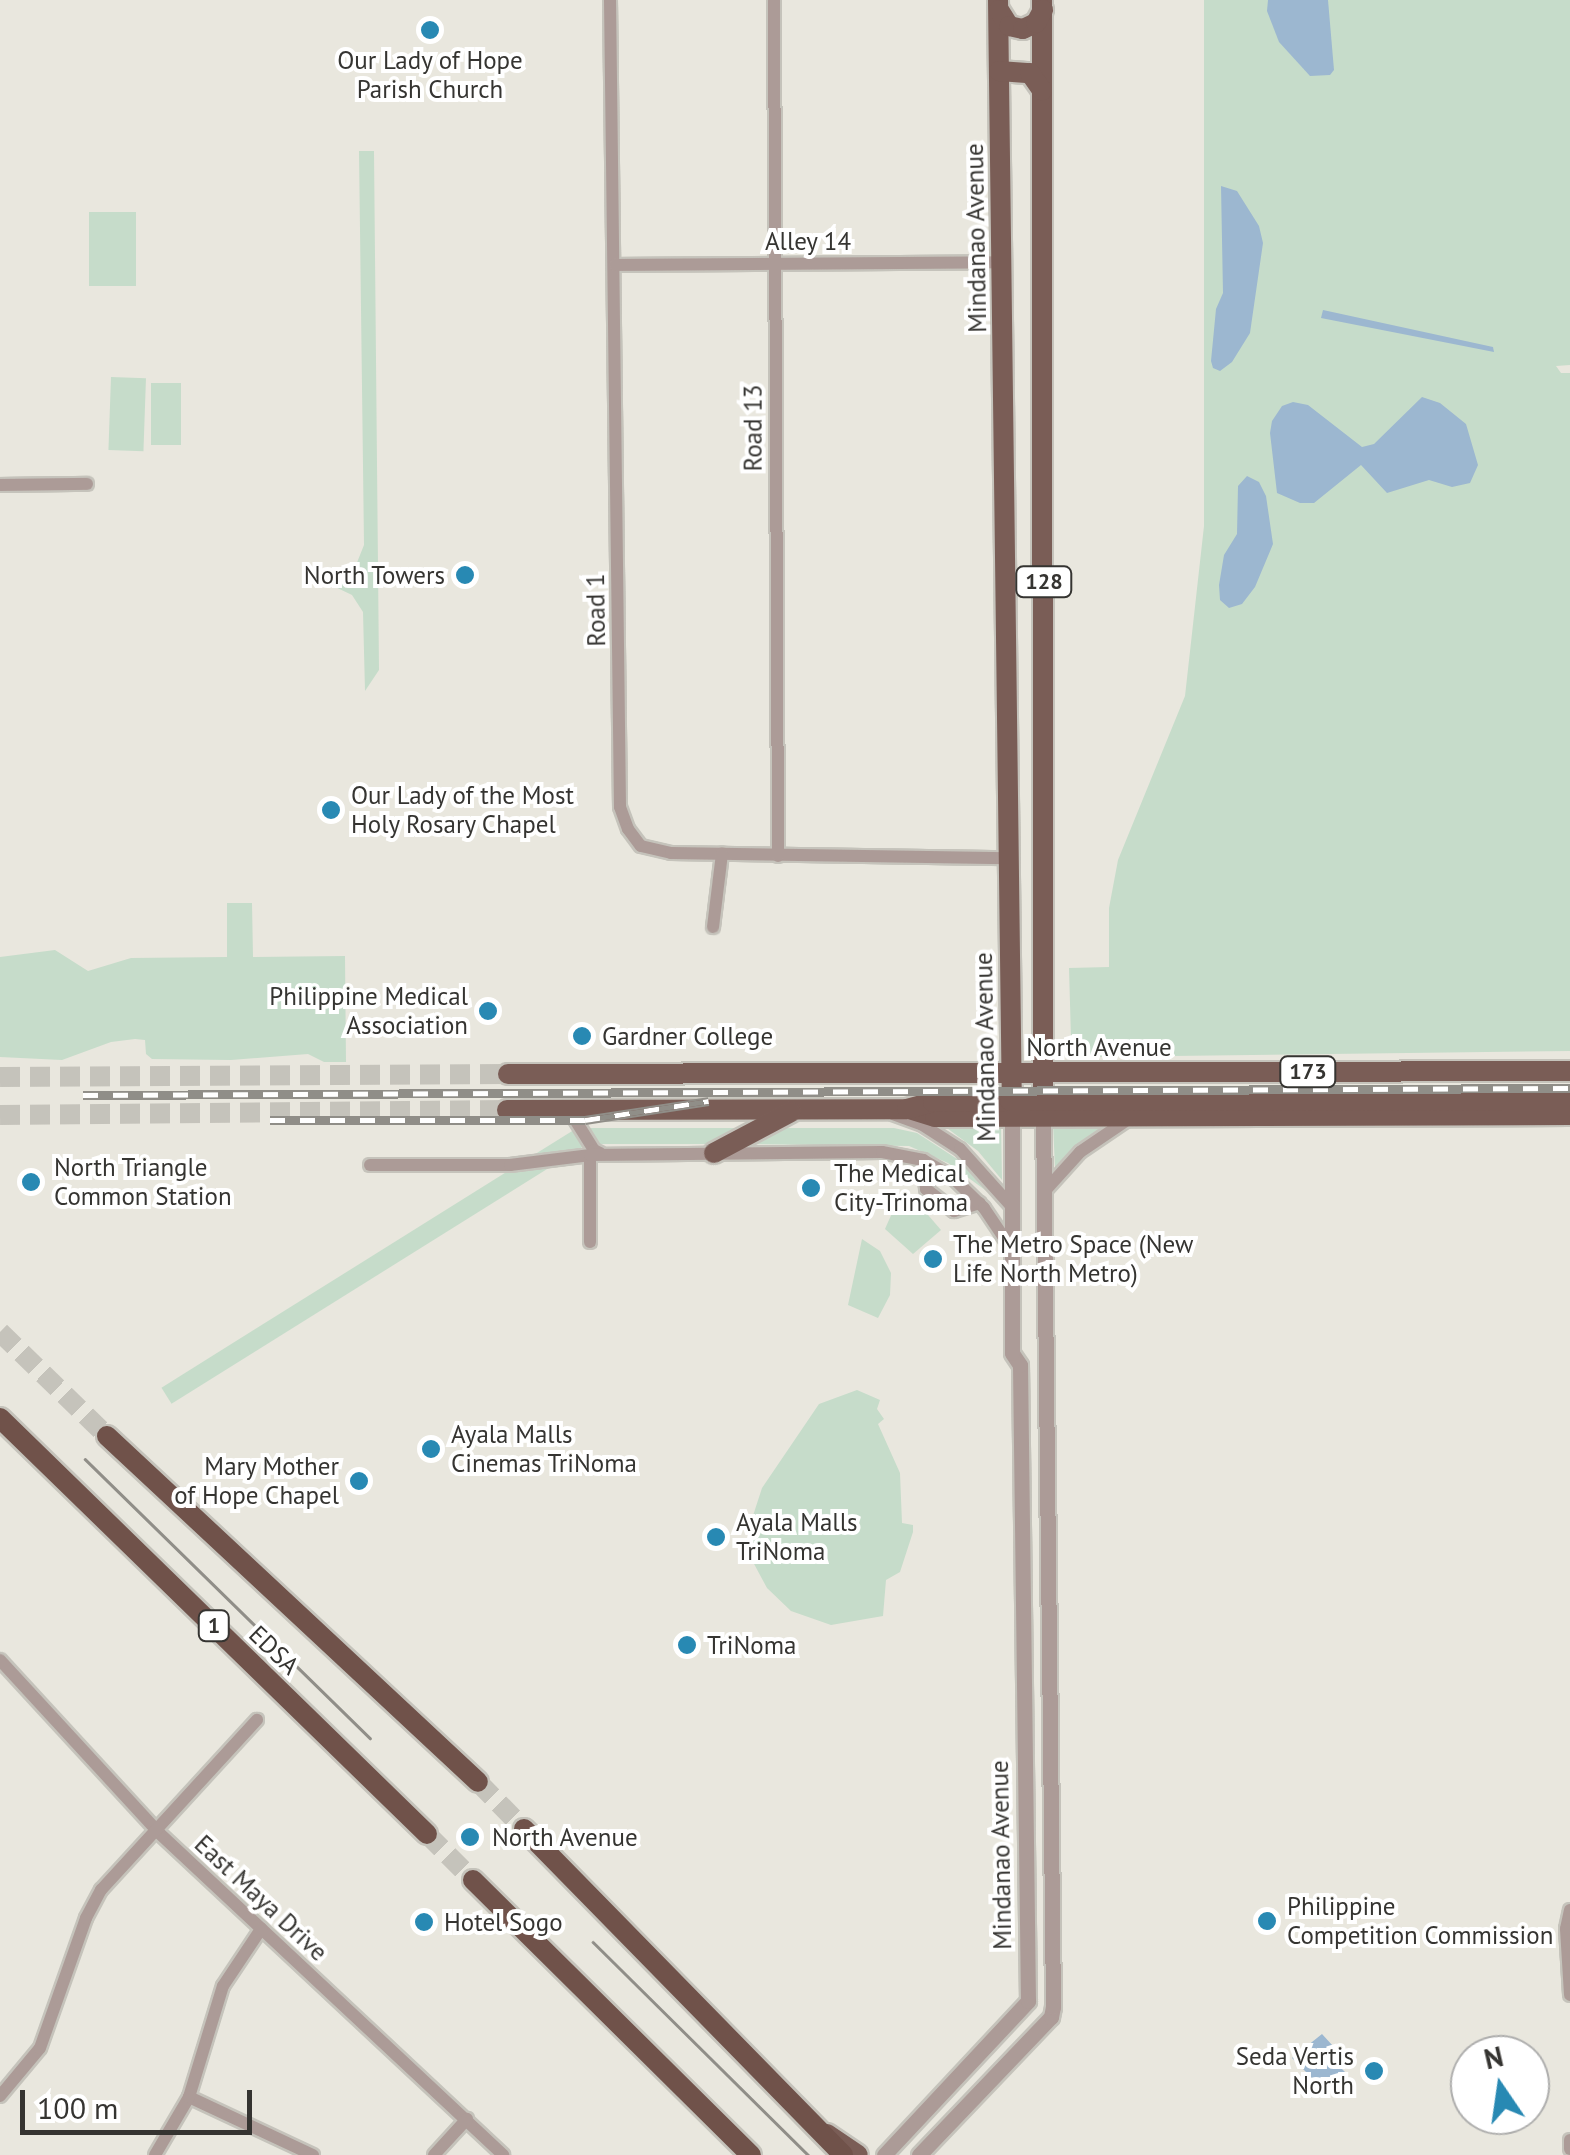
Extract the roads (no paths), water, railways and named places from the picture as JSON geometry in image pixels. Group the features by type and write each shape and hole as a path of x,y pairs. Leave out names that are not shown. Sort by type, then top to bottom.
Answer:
{"highway":[{"name":"EDSA","path":"0,1418 427,1834"},
{"name":"EDSA","path":"107,1436 478,1782"},
{"path":"524,1828 825,2132 843,2155"},
{"path":"473,1880 751,2155"}],"main road":[{"path":"998,4 1003,21 1023,29 1036,23 1042,5"},
{"name":"Mindanao Avenue","path":"998,4 1011,1108"},
{"name":"Mindanao Avenue","path":"1042,5 1044,1109"},
{"path":"999,71 1030,74 1043,92"},
{"name":"North Avenue","path":"508,1074 1570,1071"},
{"path":"1472,1110 1520,1100"},
{"name":"173","path":"1472,1110 1520,1100 1570,1100"},
{"name":"173","path":"508,1110 907,1109 933,1102 1044,1109 1311,1107 1570,1115"},
{"name":"173","path":"1044,1109 1136,1116 1239,1108"},
{"path":"714,1153 795,1110"},
{"path":"825,2132 858,2155"}],"street":[{"name":"Road 1","path":"610,0 620,807 641,846 671,853 1008,858"},
{"name":"Road 13","path":"774,0 778,856"},
{"name":"Alley 14","path":"614,265 1001,262"},
{"path":"0,485 87,484"},
{"path":"713,927 722,854"},
{"path":"876,1108 921,1124 960,1149 1012,1207"},
{"name":"Mindanao Avenue","path":"884,2155 1028,2001 1020,1364 1012,1353 1011,1108"},
{"name":"Mindanao Avenue","path":"919,2155 1050,2017 1053,2007 1044,1109"},
{"path":"569,1110 595,1154 590,1242"},
{"path":"1042,1193 1080,1152 1136,1116"},
{"path":"1012,1148 1042,1148"},
{"path":"370,1166 510,1165 595,1154 882,1152 924,1160 950,1176 980,1203 1012,1250"},
{"path":"924,1160 926,1189 954,1211 980,1203"},
{"name":"East Maya Drive","path":"0,1660 158,1832 503,2155"},
{"path":"0,2096 40,2048 93,1901 257,1720"},
{"path":"1570,1910 1566,1929 1570,1995"},
{"path":"155,2155 189,2097 223,1986 261,1930"},
{"path":"189,2097 313,2155"},
{"path":"434,2155 467,2120"},
{"path":"916,2122 921,2137 933,2140"},
{"path":"1570,2140 1570,2149"}],"water":[{"path":"1268,0 1328,0 1334,70 1330,75 1310,76 1279,42 1267,11"},
{"path":"1221,186 1237,191 1259,226 1263,243 1250,333 1232,362 1220,371 1213,368 1211,361 1216,309 1223,293"},
{"path":"1323,310 1493,347 1494,352 1321,318"},
{"path":"1422,397 1440,403 1466,424 1478,465 1470,483 1452,487 1429,480 1387,493 1361,465 1314,503 1300,503 1277,493 1270,433 1272,421 1282,406 1293,402 1308,405 1362,447 1374,444"},
{"path":"1247,476 1259,482 1266,496 1273,544 1255,587 1242,604 1229,608 1220,600 1219,585 1224,555 1237,534 1238,486"},
{"path":"1322,2034 1333,2046 1326,2053 1346,2073 1326,2092 1292,2058"}],"tunnel":[{"path":"0,1077 508,1074"},
{"path":"0,1115 507,1110"},
{"path":"0,1332 107,1436"},
{"path":"478,1782 524,1829"},
{"path":"427,1834 473,1880"}],"tram line":[{"path":"85,1459 370,1738"},
{"path":"593,1942 808,2155"}],"railway":[{"path":"83,1095 1570,1088"},
{"path":"270,1120 585,1120 709,1101"}],"place":[{"name":"Our Lady of Hope Parish Church","path":"430,30"},
{"name":"North Towers","path":"465,575"},
{"name":"Our Lady of the Most Holy Rosary Chapel","path":"331,810"},
{"name":"Philippine Medical Association","path":"488,1011"},
{"name":"Gardner College","path":"582,1036"},
{"name":"North Triangle Common Station","path":"31,1182"},
{"name":"The Medical City-Trinoma","path":"811,1188"},
{"name":"The Metro Space (New Life North Metro)","path":"933,1259"},
{"name":"Ayala Malls Cinemas TriNoma","path":"431,1449"},
{"name":"Mary Mother of Hope Chapel","path":"359,1481"},
{"name":"Ayala Malls TriNoma","path":"716,1537"},
{"name":"TriNoma","path":"687,1645"},
{"name":"North Avenue","path":"470,1837"},
{"name":"Philippine Competition Commission","path":"1267,1921"},
{"name":"Hotel Sogo","path":"424,1922"},
{"name":"Seda Vertis North","path":"1374,2071"}]}
